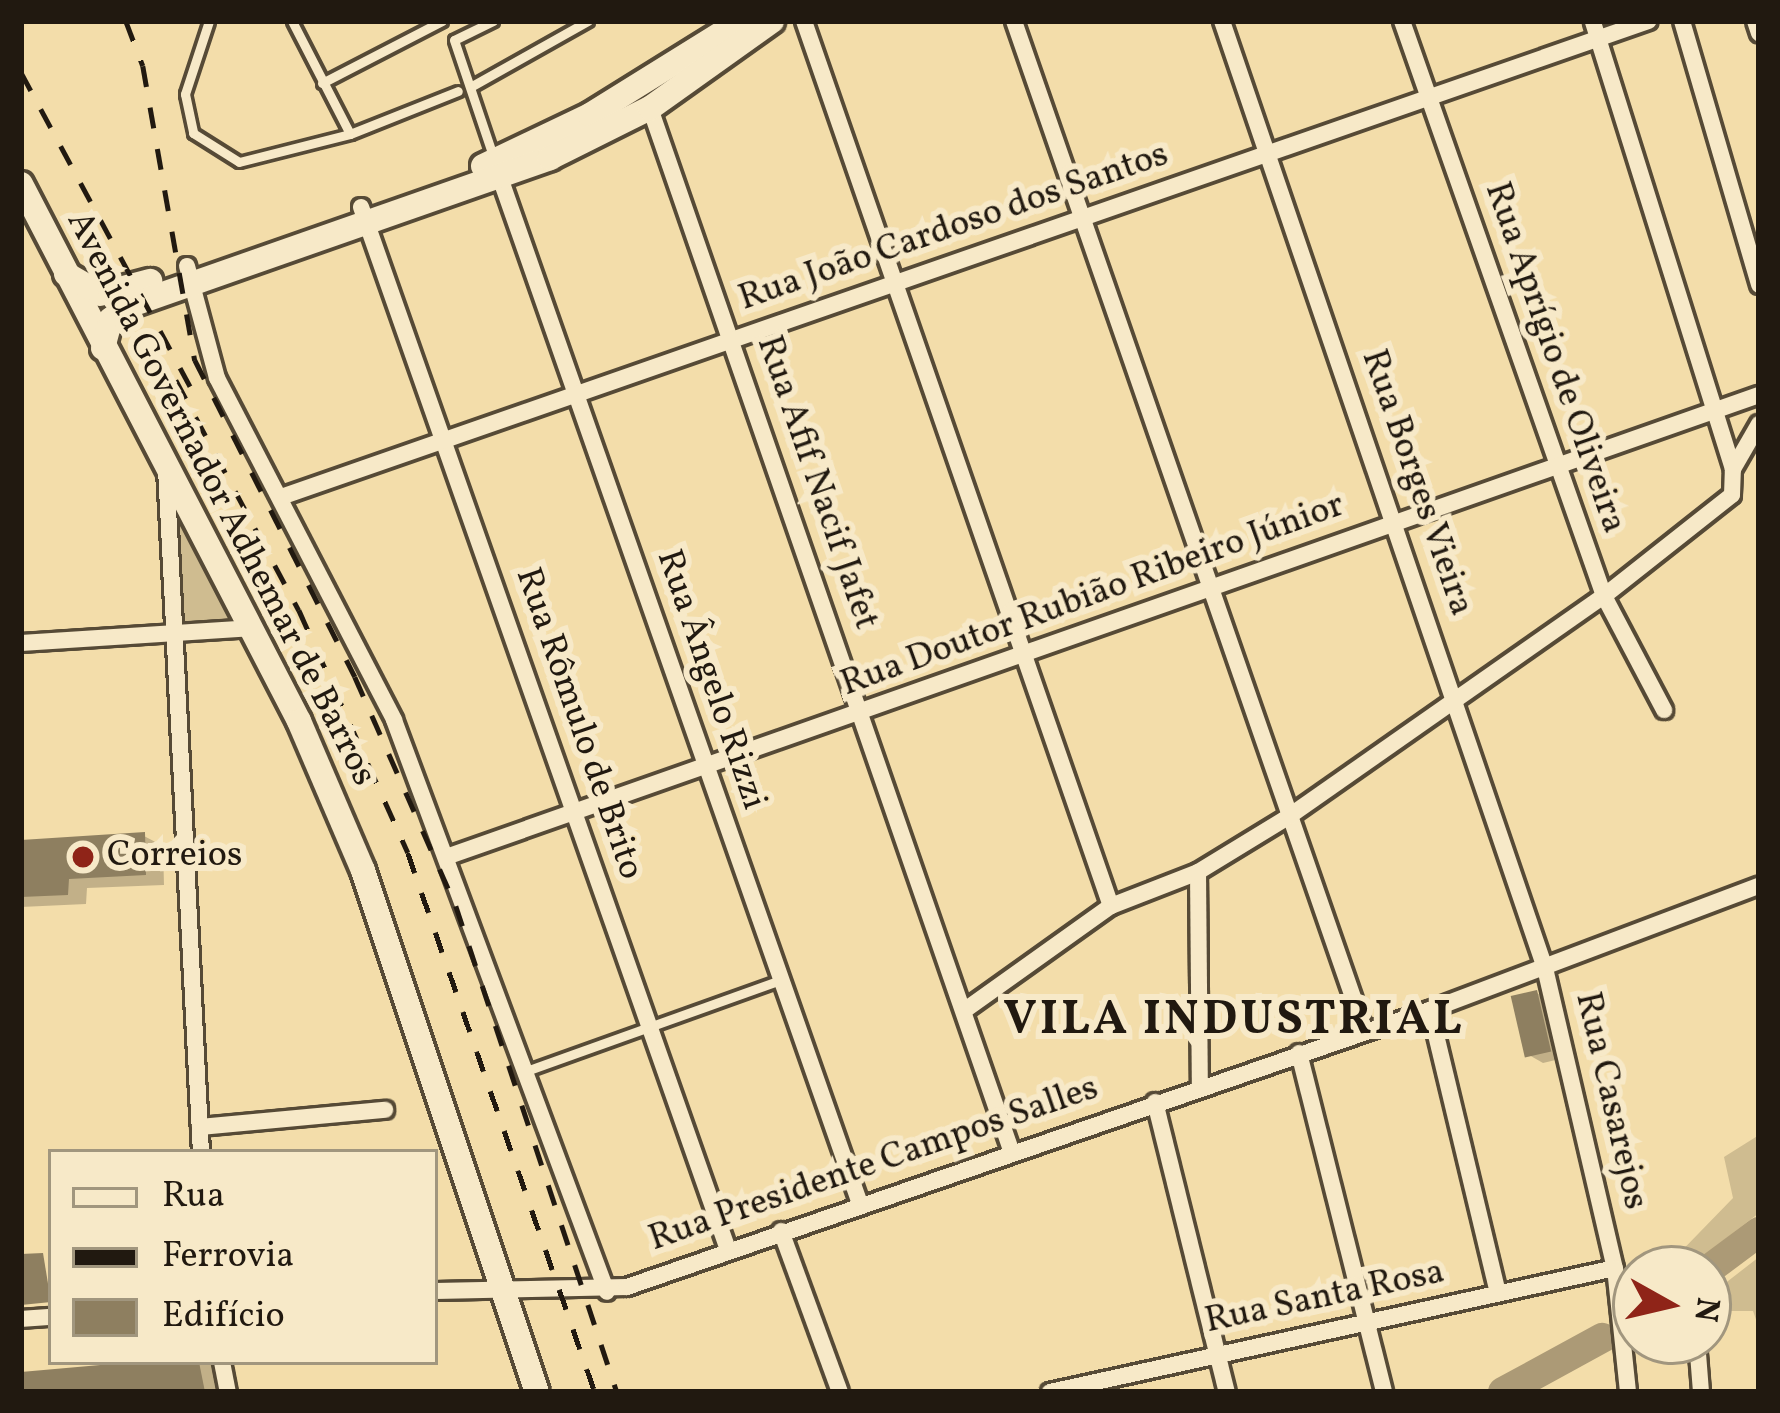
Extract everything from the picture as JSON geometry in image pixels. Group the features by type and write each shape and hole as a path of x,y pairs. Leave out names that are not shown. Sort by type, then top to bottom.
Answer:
{"main road":[{"path":"497,170 710,31 741,21"},
{"path":"64,273 112,294 497,170 650,108 772,21"},
{"name":"Avenida Governador Adhemar de Barros","path":"21,184 250,628 363,870 537,1392"},
{"path":"103,348 118,312 189,272"}],"street":[{"path":"804,21 1111,906"},
{"path":"1014,21 1365,1032"},
{"name":"Rua Borges Vieira","path":"1222,21 1545,968"},
{"name":"Rua Aprígio de Oliveira","path":"1402,21 1604,596 1664,710"},
{"name":"Rua João Cardoso dos Santos","path":"280,497 1267,155 1596,29 1649,21"},
{"path":"1682,21 1759,285"},
{"path":"1755,21 1759,33"},
{"path":"1596,29 1733,469"},
{"name":"Rua Afif Nacif Jafet","path":"650,108 1012,1153"},
{"name":"Rua Ângelo Rizzi","path":"497,170 860,1204"},
{"name":"Rua Rômulo de Brito","path":"362,214 446,440 728,1250"},
{"path":"189,272 217,378 394,719 529,1070 607,1292"},
{"name":"Rua Doutor Rubião Ribeiro Júnior","path":"448,856 1027,657 1759,395"},
{"path":"965,1010 1111,906 1198,872 1288,817 1604,596 1725,503 1733,469 1759,424"},
{"path":"166,468 170,631 201,1149"},
{"path":"21,643 250,628"},
{"path":"1198,872 1200,1088"},
{"name":"Rua Presidente Campos Salles","path":"438,1291 501,1286 607,1292 1430,1010 1759,886"},
{"name":"Rua Casarejos","path":"1545,968 1612,1255"},
{"path":"1430,1010 1498,1294"},
{"path":"1299,1053 1384,1392"},
{"path":"1155,1102 1227,1392"},
{"path":"200,1127 386,1110"},
{"path":"781,1231 840,1392"},
{"name":"Rua Santa Rosa","path":"1050,1392 1612,1269"}],"lane":[{"path":"209,21 185,94 193,133 210,150 239,162 350,134 458,91"},
{"path":"292,21 350,134"},
{"path":"322,82 444,21 472,86 497,170"},
{"path":"454,40 493,21"},
{"path":"472,86 588,21"},
{"path":"529,1070 780,980"}],"shaded area":[{"path":"176,512 234,619 174,622"},
{"path":"1759,1135 1759,1213 1717,1245 1687,1245 1733,1198 1724,1157"},
{"path":"1759,1257 1759,1328 1753,1311 1732,1311 1732,1278"}],"building":[{"name":"Correios","path":"145,832 146,875 69,879 68,895 21,897 21,840"},
{"path":"1537,990 1551,1051 1525,1057 1511,996"},
{"path":"43,1253 48,1302 21,1305 21,1254"},
{"path":"100,1365 200,1365 205,1392 21,1392 21,1372"}],"waterway":[{"path":"1732,1252 1759,1232"},
{"path":"1503,1392 1602,1338"}],"railway":[{"path":"126,21 143,66 195,360 355,677 456,906 617,1392"},
{"path":"21,72 192,389"},
{"path":"176,380 299,610 408,853 595,1392"}],"place":[{"name":"Correios","path":"83,857"}],"district":[{"name":"VILA INDUSTRIAL","path":"1234,1021"}]}
